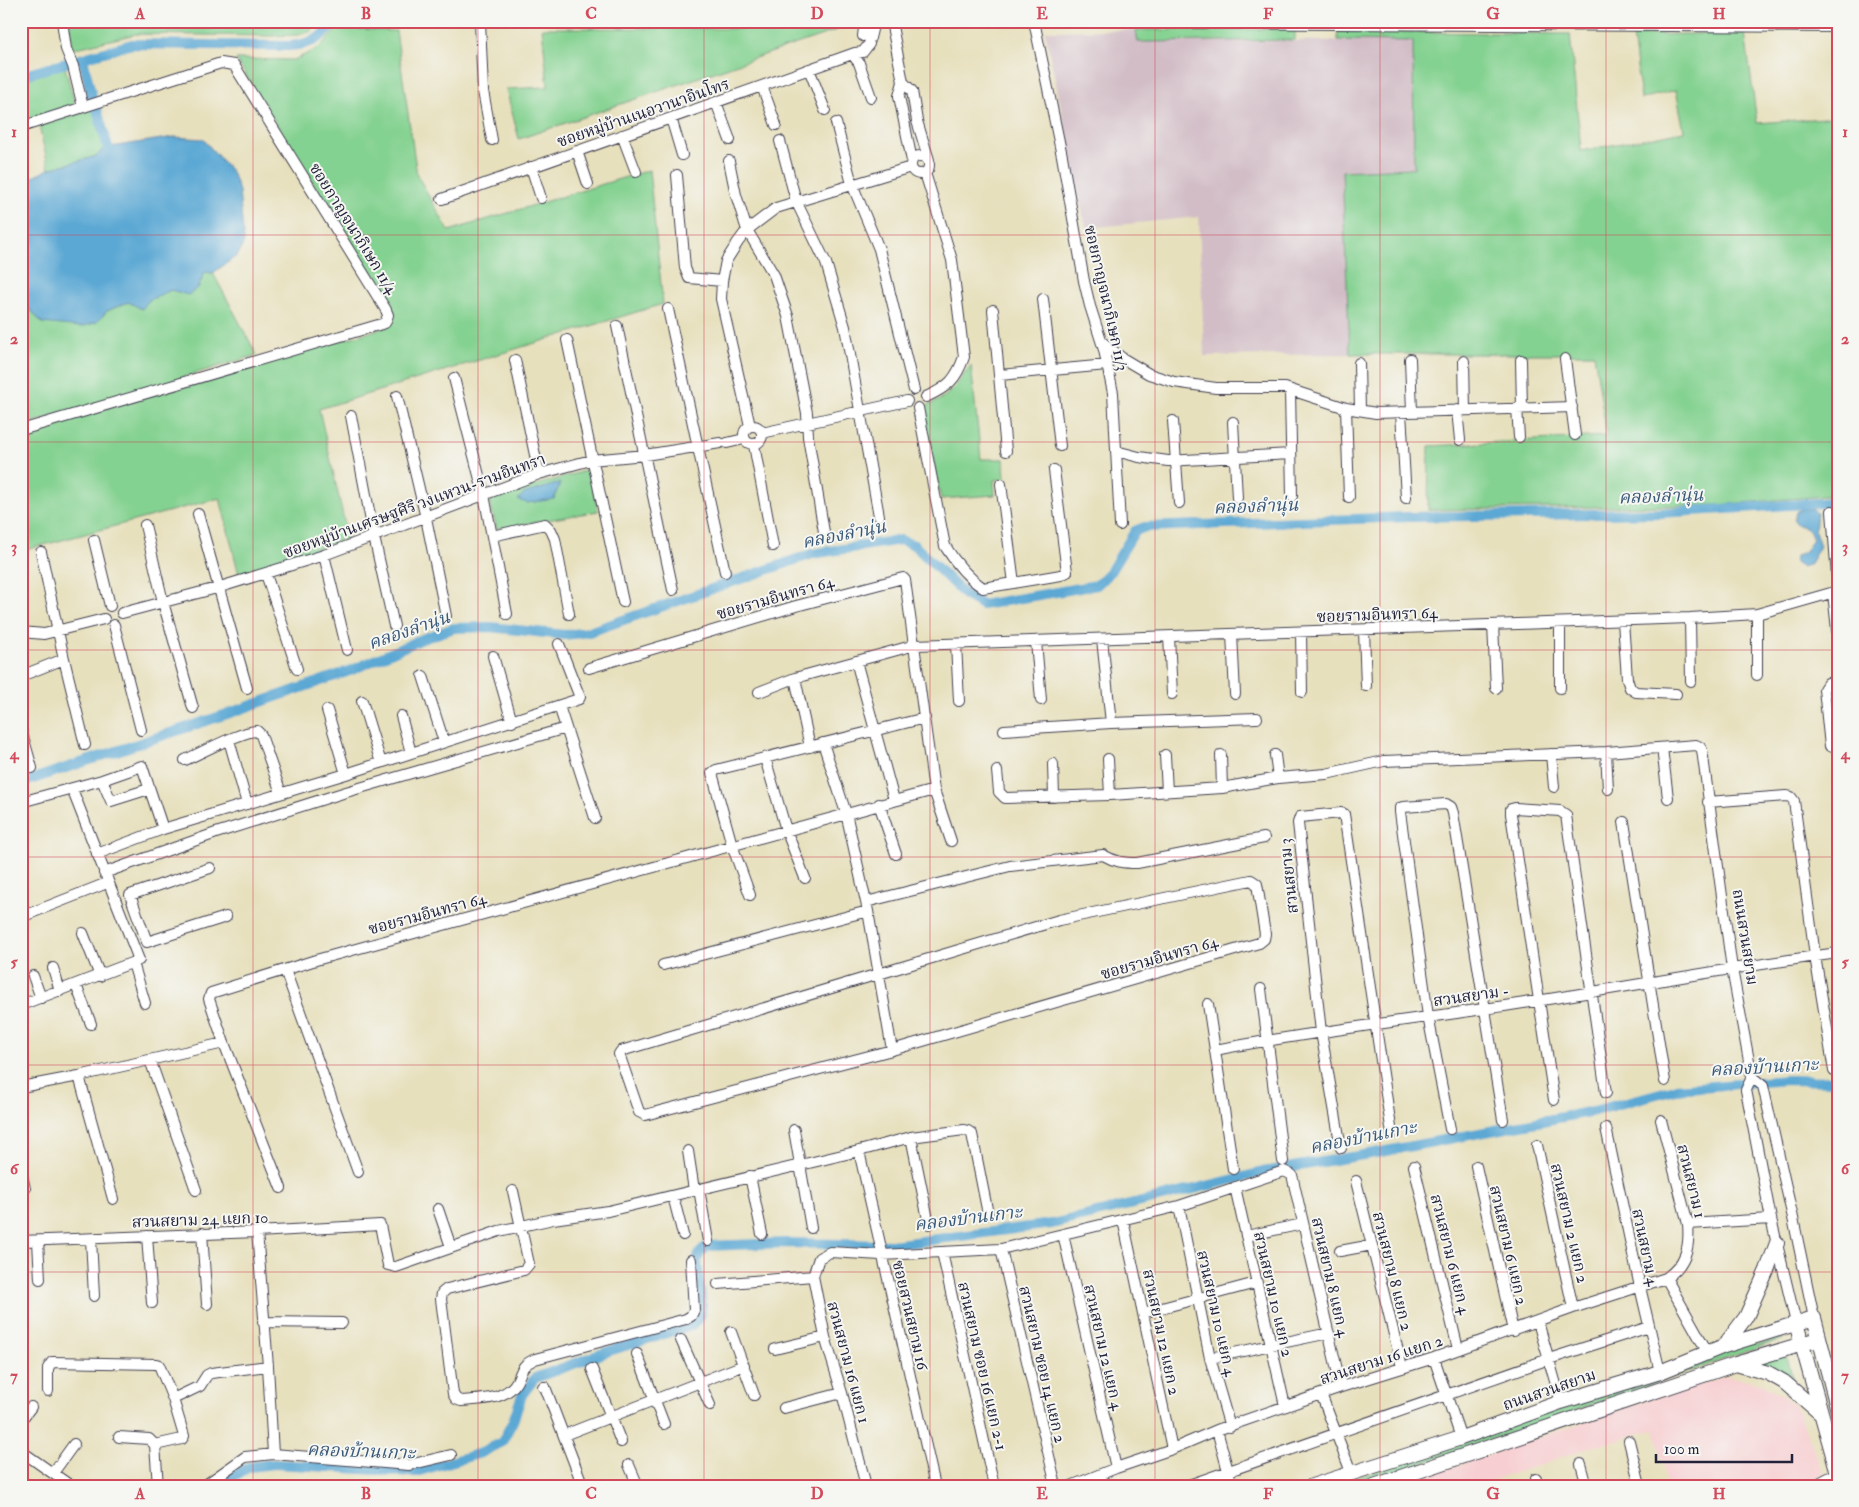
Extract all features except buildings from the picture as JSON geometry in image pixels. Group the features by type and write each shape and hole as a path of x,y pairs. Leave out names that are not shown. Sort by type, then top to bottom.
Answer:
{"highway":[{"path":"1823,1486 1838,1478"}],"street":[{"path":"62,21 66,49 73,66 83,107"},
{"path":"480,21 483,91 492,140"},
{"path":"865,21 859,63 871,97"},
{"path":"862,45 874,21"},
{"path":"890,21 904,82 912,91 917,121 929,160 930,166 925,173"},
{"name":"ซอยกาญจนาภิเษก 11/3","path":"1034,21 1062,156 1084,281 1102,342 1112,393 1120,525"},
{"path":"1181,21 1838,25"},
{"name":"ซอยหมู่บ้านเนอวานาอินโทร","path":"442,199 809,69 862,45"},
{"name":"ซอยกาญจนาภิเษก 11/4","path":"21,127 221,64 234,65 388,315 385,323 21,430"},
{"path":"809,69 824,110"},
{"path":"904,82 900,96 912,164 916,173 925,173"},
{"path":"762,86 776,124"},
{"path":"716,102 730,140"},
{"path":"671,118 682,155"},
{"path":"836,124 852,184 879,249 914,390"},
{"path":"622,135 636,172"},
{"path":"780,141 796,201 826,263 845,327 879,516"},
{"path":"577,151 588,184"},
{"path":"750,426 721,298 726,261 747,230 776,208 912,164 915,157 921,155 929,160"},
{"path":"729,161 736,195 747,230 774,275 788,316 807,413 808,436 824,532"},
{"path":"531,167 541,198"},
{"path":"925,173 952,260 964,357 959,371 952,382 926,397"},
{"path":"677,175 685,268 689,278 722,281"},
{"path":"1044,299 1060,446"},
{"path":"668,309 725,572"},
{"path":"993,310 1006,451"},
{"path":"617,326 673,590"},
{"path":"567,340 591,460 623,602"},
{"path":"1102,342 1122,358 1149,374 1174,382 1216,388 1285,388 1346,408 1376,413 1572,407"},
{"path":"1410,358 1412,412"},
{"path":"1566,359 1576,436"},
{"path":"515,360 539,474"},
{"path":"1520,437 1521,360"},
{"path":"1460,440 1464,361"},
{"path":"1359,363 1360,410"},
{"path":"1000,375 1107,365"},
{"path":"454,378 484,495 507,614"},
{"path":"914,390 923,392 926,397 924,405 918,408 910,406 908,401 908,395 914,390"},
{"path":"1290,390 1292,496"},
{"path":"397,396 426,518 446,616"},
{"path":"762,433 908,401"},
{"path":"918,408 945,546 952,558 972,581 982,588 1067,572 1054,470"},
{"path":"1346,408 1349,497"},
{"path":"1401,412 1406,498"},
{"path":"351,416 374,537 394,626"},
{"path":"1173,421 1179,503"},
{"path":"1233,422 1237,498"},
{"path":"754,445 748,444 744,439 745,430 750,426 756,426 762,433"},
{"path":"754,445 761,439 762,433"},
{"name":"ซอยหมู่บ้านเศรษฐศิริ วงแหวน-รามอินทรา","path":"122,614 266,574 324,555 539,474 591,460 645,455 744,439"},
{"path":"754,445 773,546"},
{"path":"1116,451 1139,457 1176,460 1291,454"},
{"path":"1001,484 1014,583"},
{"path":"1832,510 1838,639"},
{"path":"198,514 246,688"},
{"path":"492,536 545,524 551,530 555,539 569,614"},
{"path":"145,525 163,602 193,708"},
{"path":"94,540 110,606"},
{"path":"41,552 85,745"},
{"path":"324,555 347,650"},
{"path":"266,574 297,669"},
{"name":"ซอยรามอินทรา 64","path":"224,1043 210,999 211,993 316,960 934,790 905,580 899,578 796,606 589,668"},
{"name":"ซอยรามอินทรา 64","path":"758,692 795,678 915,645 1690,618 1757,614 1836,592"},
{"path":"110,606 119,608 122,614 120,622 114,625 108,624 104,619 105,610 110,606"},
{"path":"1757,614 1757,675"},
{"path":"1690,618 1691,681"},
{"path":"21,632 44,634 104,619"},
{"path":"1623,621 1627,679 1630,688 1636,692 1676,694"},
{"path":"1560,623 1560,688"},
{"path":"114,625 141,730"},
{"path":"1493,625 1496,688"},
{"path":"1364,630 1366,686"},
{"path":"1301,632 1302,692"},
{"path":"1232,634 1235,694"},
{"path":"1169,637 1172,694"},
{"path":"1102,639 1111,722"},
{"path":"1036,641 1041,700"},
{"path":"97,854 163,829 512,722 580,697 559,644"},
{"path":"956,644 959,701"},
{"path":"492,656 512,722"},
{"path":"21,676 64,659"},
{"path":"856,661 894,800"},
{"path":"423,676 444,742"},
{"path":"795,678 810,747"},
{"path":"1834,748 1824,689 1828,683 1838,682"},
{"path":"362,701 381,763"},
{"path":"558,706 595,818"},
{"path":"327,710 346,774"},
{"path":"401,716 411,753"},
{"path":"750,895 732,845 712,773 716,770 925,718"},
{"path":"1004,730 1111,722 1257,718"},
{"path":"22,914 216,833 385,780 566,728"},
{"path":"21,730 32,768"},
{"path":"185,760 229,740 252,731 257,731 261,735 281,794"},
{"path":"229,740 247,804"},
{"path":"824,743 846,813 867,906 892,1050"},
{"name":"ถนนสวนสยาม","path":"1662,748 1696,745 1702,750 1732,969 1752,1077"},
{"path":"997,771 999,792 1005,798 1054,797 1222,788 1278,778 1326,774 1384,761 1662,748 1668,798"},
{"path":"1606,752 1608,789"},
{"path":"1551,754 1554,787"},
{"path":"1165,755 1167,791"},
{"path":"1221,755 1222,788"},
{"path":"1275,755 1278,778"},
{"path":"765,758 786,830 805,878"},
{"path":"1108,759 1110,795"},
{"path":"1053,764 1054,797"},
{"path":"21,802 72,789 142,766 163,829"},
{"path":"102,780 111,802 149,789"},
{"path":"21,1006 138,961 139,958 72,789"},
{"path":"934,790 951,841"},
{"path":"1708,802 1786,796 1794,801 1815,956 1834,1072"},
{"path":"879,804 896,854"},
{"path":"1450,1129 1428,1016 1400,812 1400,808 1403,807 1446,804 1451,807 1502,1120"},
{"path":"1554,1100 1511,814 1511,809 1515,808 1560,811 1566,814 1606,1093"},
{"name":"สวนสยาม 3","path":"1341,1148 1321,1032 1298,823 1300,817 1344,814 1374,1025 1392,1134"},
{"path":"1624,822 1665,1081"},
{"path":"663,965 1010,866 1103,855 1121,863 1137,862 1264,838"},
{"path":"116,902 130,895 210,868"},
{"name":"ซอยรามอินทรา 64","path":"1251,880 1256,884 1265,934 1264,939 1260,943 892,1050 645,1115 639,1112 619,1052 1059,920 1251,880"},
{"path":"130,895 147,942 226,917"},
{"path":"83,933 100,976"},
{"name":"สวนสยาม -","path":"1215,1050 1268,1040 1485,1009 1649,981 1838,953"},
{"path":"133,963 145,1003"},
{"path":"53,968 60,991"},
{"path":"285,970 358,1172"},
{"path":"34,976 41,998"},
{"path":"76,985 92,1024"},
{"path":"1261,990 1283,1161"},
{"path":"1208,1004 1232,1169"},
{"path":"22,1085 79,1076 224,1043 281,1188"},
{"path":"150,1060 196,1190"},
{"path":"79,1076 113,1199"},
{"path":"1838,1410 1814,1318 1794,1218 1763,1086 1752,1077 1746,1090 1771,1219 1801,1345 1838,1474"},
{"name":"สวนสยาม 1","path":"1661,1120 1688,1224 1688,1249"},
{"name":"สวนสยาม 4","path":"1606,1128 1660,1372"},
{"path":"794,1130 812,1228"},
{"path":"438,1209 452,1247 499,1231 552,1219 608,1211 911,1137 968,1131 972,1134 988,1214"},
{"path":"911,1137 929,1224"},
{"name":"สวนสยาม 2 แยก 2","path":"1537,1145 1573,1308"},
{"path":"688,1151 708,1241"},
{"name":"ซอยสวนสยาม 16","path":"859,1151 935,1486"},
{"name":"สวนสยาม 6 แยก 4","path":"1414,1166 1458,1348"},
{"name":"สวนสยาม 6 แยก 2","path":"1476,1166 1513,1331"},
{"path":"21,1170 25,1189"},
{"name":"สวนสยาม 8 แยก 4","path":"1234,1188 1284,1171 1292,1175 1341,1387"},
{"path":"750,1176 762,1234"},
{"name":"สวนสยาม 8 แยก 2","path":"1356,1181 1402,1367"},
{"path":"718,1284 813,1276 819,1258 830,1252 880,1248 942,1252 1001,1249 1178,1206 1234,1188"},
{"name":"สวนสยาม 10 แยก 2","path":"1234,1188 1285,1406"},
{"path":"512,1191 521,1226 528,1267 524,1270 446,1290 442,1293 441,1300 453,1394 456,1399 461,1401 502,1396 512,1388 524,1365 535,1359 686,1319 691,1316 694,1310 691,1260"},
{"path":"672,1196 683,1235"},
{"name":"สวนสยาม 10 แยก 4","path":"1178,1206 1210,1358 1230,1427"},
{"path":"1688,1224 1771,1219"},
{"name":"สวนสยาม 12 แยก 2","path":"1123,1220 1172,1450"},
{"path":"1246,1236 1302,1224"},
{"name":"สวนสยาม 24 แยก 10","path":"21,1241 257,1232 380,1225 388,1265 392,1267 452,1247"},
{"path":"257,1232 273,1454"},
{"path":"202,1233 207,1304"},
{"name":"สวนสยาม 12 แยก 4","path":"1063,1234 1116,1468"},
{"path":"147,1236 152,1303"},
{"path":"91,1239 94,1296"},
{"path":"38,1241 40,1279"},
{"path":"1724,1346 1746,1317 1768,1270 1777,1243"},
{"path":"1340,1251 1372,1245"},
{"name":"สวนสยาม ซอย 14 แยก 2","path":"1001,1249 1056,1486"},
{"name":"สวนสยาม 16 แยก 2","path":"1072,1486 1285,1406 1434,1358 1573,1308 1666,1278 1676,1272 1688,1249"},
{"name":"สวนสยาม ซอย 16 แยก 2-1","path":"942,1252 994,1486"},
{"name":"สวนสยาม 16 แยก 1","path":"813,1276 825,1337 842,1393 866,1486"},
{"path":"1666,1278 1708,1353"},
{"path":"1143,1312 1256,1283"},
{"name":"ถนนสวนสยาม","path":"1312,1486 1461,1438 1561,1402 1660,1372 1724,1346 1814,1318"},
{"path":"263,1322 342,1323"},
{"path":"1538,1322 1561,1402"},
{"path":"1186,1486 1549,1359 1649,1327"},
{"path":"731,1332 754,1395"},
{"path":"1210,1358 1329,1333"},
{"path":"775,1349 825,1337"},
{"path":"1374,1486 1736,1364 1819,1339"},
{"path":"681,1340 710,1405"},
{"path":"636,1354 664,1424"},
{"path":"1434,1358 1461,1438"},
{"path":"48,1391 48,1368 52,1362 156,1364 161,1368 173,1400 183,1438 155,1445"},
{"path":"564,1435 744,1364"},
{"path":"1736,1364 1768,1373 1784,1382 1821,1414"},
{"path":"173,1400 200,1386 207,1375 211,1373 268,1366"},
{"path":"592,1369 622,1442"},
{"path":"543,1387 545,1387 583,1486"},
{"path":"784,1408 842,1393"},
{"path":"1321,1394 1351,1472"},
{"path":"21,1420 31,1407"},
{"path":"1217,1430 1232,1486"},
{"path":"119,1437 149,1439 155,1445 158,1486"},
{"path":"1629,1442 1640,1486"},
{"path":"53,1473 74,1444"},
{"path":"21,1451 71,1486"},
{"path":"204,1486 245,1457 273,1454 409,1465 451,1455"},
{"path":"1581,1464 1587,1486"},
{"path":"629,1465 638,1486"},
{"path":"1100,1475 1105,1486"}],"shaded area":[{"path":"1136,30 1139,42 1413,40 1414,168 1342,171 1350,354 1204,356 1199,217 1086,228 1045,31"},
{"path":"1727,1376 1761,1383 1783,1396 1797,1409 1824,1475 1807,1486 1667,1486 1655,1429 1573,1453 1477,1486 1398,1486 1646,1401"}],"green space":[{"path":"69,21 316,24 312,31 299,35 136,34 72,49"},
{"path":"338,28 396,31 417,175 449,231 649,170 663,304 319,409 348,538 239,575 220,498 21,551 21,433 387,327 392,310 236,59 294,60 317,49"},
{"path":"542,28 840,29 519,139 506,89 548,87"},
{"path":"1295,29 1295,40 1138,42 1136,30"},
{"path":"1338,31 1570,34 1581,151 1684,131 1676,90 1641,99 1633,35 1745,33 1757,123 1838,117 1838,495 1716,505 1428,510 1429,446 1607,436 1594,354 1350,354 1342,171 1414,168 1413,41 1338,40"},
{"path":"65,67 75,105 21,122 21,81"},
{"path":"94,109 104,148 97,156 49,169 39,126"},
{"path":"205,272 213,273 257,355 21,426 21,299 42,323 97,322 107,311 128,302 149,300 171,290 198,288"},
{"path":"971,365 981,459 1004,459 1005,479 994,480 995,495 941,499 923,410 949,393"},
{"path":"588,470 598,511 497,529 489,501 494,497"},
{"path":"1783,1337 1783,1339 1357,1486 1332,1486 1748,1343 1761,1344"},
{"path":"1786,1353 1794,1386 1755,1363"}],"water":[{"path":"174,137 203,139 232,172 239,191 244,242 238,255 213,273 205,272 198,288 188,295 171,290 149,300 142,309 128,302 107,311 97,322 81,327 42,323 21,299 21,183 49,169 97,156 104,148"},
{"path":"560,483 554,499 527,503 518,500 523,494"},
{"path":"1803,509 1813,509 1817,513 1815,531 1820,546 1809,565 1801,567 1795,563 1796,556 1805,551 1813,540 1809,530 1797,524 1794,520 1796,512"}],"waterway":[{"path":"21,76 132,44 289,46 305,44 316,40 337,21"},
{"path":"83,59 92,97"},
{"path":"97,110 108,147"},
{"name":"คลองลำนุ่น","path":"21,783 352,670 422,639 454,628 490,627 565,635 589,632 812,554 900,540 914,545 965,595 982,605 1097,585 1110,572 1135,531 1145,527 1408,517 1659,513 1838,502"},
{"name":"คลองบ้านเกาะ","path":"218,1486 249,1467 274,1464 416,1472 481,1453 502,1442 513,1421 522,1395 535,1378 609,1351 692,1325 699,1318 702,1305 697,1262 699,1254 707,1246 786,1243 892,1245 1052,1224 1263,1172 1381,1152 1594,1111 1675,1089 1787,1080 1838,1081"}]}
